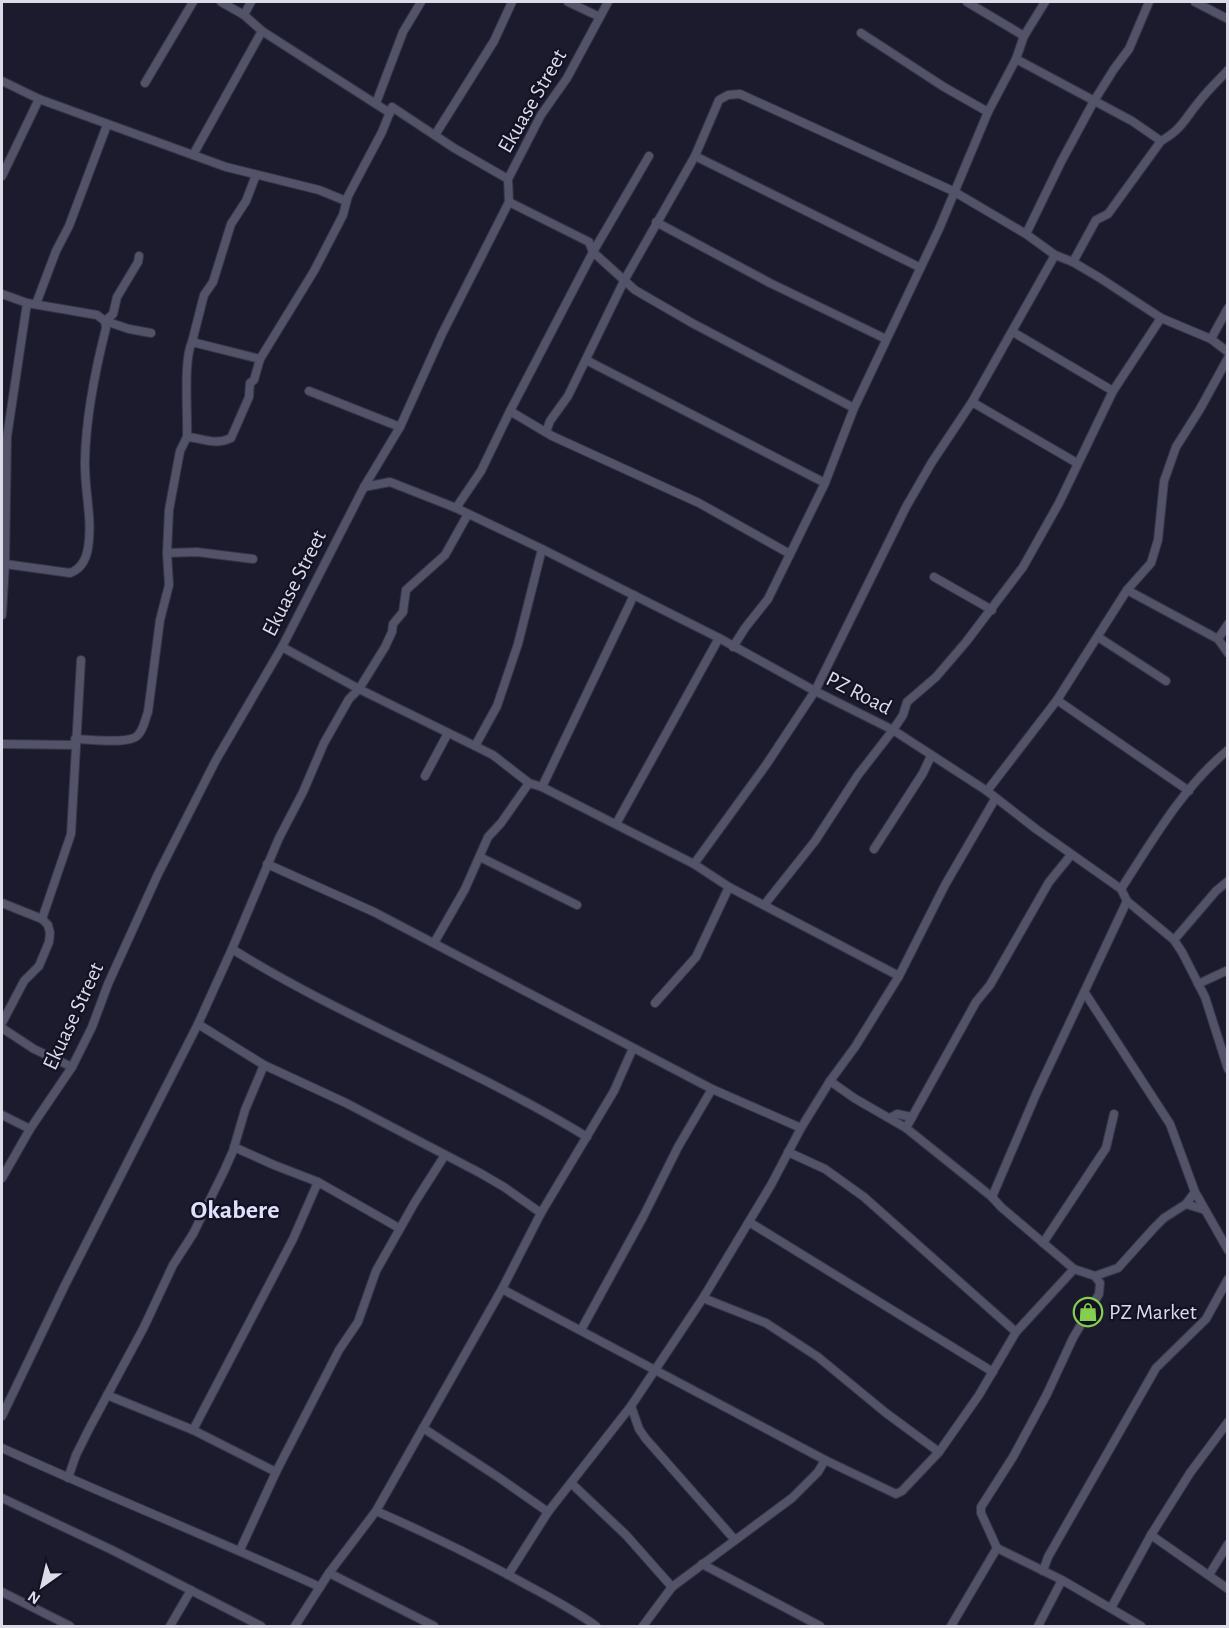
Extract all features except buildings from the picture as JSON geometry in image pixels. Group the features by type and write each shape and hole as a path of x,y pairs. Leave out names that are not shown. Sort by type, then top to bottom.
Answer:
{"street":[{"path":"145,83 193,2"},
{"path":"221,2 390,113"},
{"path":"244,15 251,2"},
{"path":"376,103 403,32 421,2"},
{"path":"435,135 494,41 512,2"},
{"path":"568,2 600,17"},
{"name":"Ekuase Street","path":"2,1178 72,1066 92,1027 108,984 158,874 216,760 282,647 364,487 400,427 442,334 509,202 508,179 541,115 567,78 608,2"},
{"path":"967,2 1024,36"},
{"path":"733,647 768,599 825,483 854,408 939,229 988,112 1016,58 1024,36 1045,2"},
{"path":"1026,234 1094,101 1129,49 1149,2"},
{"path":"1195,2 1227,19"},
{"path":"193,155 262,31"},
{"path":"861,33 944,87 988,112"},
{"path":"1016,58 1132,121 1161,141"},
{"path":"1072,262 1096,220 1108,214 1161,141 1174,133 1187,120 1196,104 1227,70"},
{"path":"2,81 39,99 226,167 319,190 346,201"},
{"path":"546,432 550,421 568,396 625,279 695,156 719,100 728,94 740,94 953,191 1161,318 1211,339 1227,352"},
{"path":"2,176 39,99"},
{"path":"187,437 210,442 224,442 231,438 249,397 250,383 254,380 260,359 314,271 343,215 346,201 392,107 454,148 508,179"},
{"path":"36,304 56,251 69,226 107,125"},
{"path":"456,508 481,471 593,252 649,156"},
{"path":"695,156 920,267"},
{"path":"2,744 130,740 138,735 144,725 148,712 160,620 169,585 167,553 169,510 180,451 187,437 189,348 204,295 213,282 231,224 246,201 256,175"},
{"path":"509,202 589,242 593,252 635,290 692,323 854,408"},
{"path":"656,222 770,283 886,339"},
{"path":"694,864 760,773 815,691 906,507 932,462 972,402 1055,255"},
{"path":"105,321 113,314 117,297 138,262 139,256"},
{"path":"2,294 27,303 97,315 105,321 129,329 151,333"},
{"path":"2,615 6,564 7,437 27,303"},
{"path":"1211,339 1227,308"},
{"path":"765,904 815,841 858,775 903,715 907,702 936,677 992,610 1023,567 1059,503 1113,391 1161,318"},
{"path":"6,564 70,573 82,565 86,556 90,530 85,460 95,372 106,328 105,321"},
{"path":"1012,332 1113,391"},
{"path":"192,342 260,359"},
{"path":"987,791 1057,700 1126,590 1151,563 1158,540 1164,480 1176,447 1200,409 1227,358"},
{"path":"586,360 825,483"},
{"path":"309,391 400,427"},
{"path":"972,402 1077,464"},
{"path":"510,411 546,432 699,503 790,554"},
{"name":"PZ Road","path":"364,487 390,482 456,508 542,549 719,638 815,691 893,730 987,791 1071,855 1121,889 1127,901 1174,940 1205,997 1227,1067"},
{"path":"2,1416 65,1285 198,1024 267,864 303,792 324,743 349,699 359,689 385,647 393,624 403,612 406,590 444,555 468,514"},
{"path":"476,746 497,706 518,644 542,549"},
{"path":"167,553 197,552 253,559"},
{"path":"934,577 992,610"},
{"path":"1126,590 1218,639 1227,652"},
{"path":"542,787 634,595"},
{"path":"1218,639 1227,624"},
{"path":"1098,637 1166,681"},
{"path":"616,824 719,638"},
{"path":"282,647 359,689 493,755 529,783 542,787 694,864 729,887 899,976"},
{"path":"42,919 71,834 81,660"},
{"path":"1057,700 1189,791"},
{"path":"425,776 448,733"},
{"path":"1121,889 1154,838 1189,791 1227,750"},
{"path":"874,849 923,773 930,756"},
{"path":"434,943 465,889 488,837 501,823 529,783"},
{"path":"508,1575 548,1512 631,1406 703,1298 749,1222 801,1128 899,976 945,885 995,799"},
{"path":"906,1128 976,1002 990,985 1049,882 1071,855"},
{"path":"480,857 577,905"},
{"path":"267,864 374,912 712,1089 801,1128"},
{"path":"1174,940 1227,881"},
{"path":"655,1003 696,957 729,887"},
{"path":"992,1197 1037,1092 1127,901"},
{"path":"2,903 42,919 48,925 50,942 39,966 24,981 2,1023"},
{"path":"232,949 325,1000 537,1106 587,1137"},
{"path":"1198,984 1227,970"},
{"path":"1085,993 1170,1124 1195,1192 1227,1250"},
{"path":"198,1024 264,1065 346,1104 504,1187 541,1213"},
{"path":"2,1028 34,1049 72,1066"},
{"path":"296,1626 329,1574 376,1511 502,1289 541,1213 614,1091 633,1048"},
{"path":"68,1478 76,1455 224,1171 245,1110 264,1065"},
{"path":"830,1081 854,1098 906,1128 992,1197 1074,1269 1095,1276 1100,1283 1099,1294 1073,1338 1028,1429 981,1508 983,1521 997,1548 1062,1580 1139,1626"},
{"path":"581,1330 643,1217 678,1147 712,1089"},
{"path":"890,1118 897,1114 912,1117"},
{"path":"1043,1243 1106,1148 1114,1114"},
{"path":"2,1115 30,1130"},
{"path":"234,1146 265,1162 318,1182 399,1228"},
{"path":"788,1152 825,1169 864,1197 1016,1332"},
{"path":"240,1550 276,1472 339,1350 357,1322 376,1271 399,1228 445,1155"},
{"path":"193,1430 293,1239 318,1182"},
{"path":"1095,1276 1118,1268 1164,1218 1186,1204 1195,1192"},
{"path":"1186,1204 1204,1210"},
{"path":"749,1222 993,1372"},
{"path":"502,1289 825,1460 896,1494 902,1491 939,1452 993,1372 1016,1332 1074,1269"},
{"path":"1042,1571 1094,1473 1156,1368 1206,1319 1227,1279"},
{"path":"703,1298 766,1323 818,1357 886,1413 939,1452"},
{"path":"107,1395 193,1430 276,1472"},
{"path":"631,1406 639,1429 646,1439 735,1540"},
{"path":"1111,1608 1151,1535 1190,1473 1227,1422"},
{"path":"423,1428 548,1512"},
{"path":"2,1448 240,1550 320,1587"},
{"path":"646,1625 672,1587 792,1498 818,1472 825,1460"},
{"path":"571,1483 626,1535 672,1587"},
{"path":"2,1498 112,1550 261,1626"},
{"path":"376,1511 432,1535 577,1613 596,1626"},
{"path":"1151,1535 1227,1589"},
{"path":"1209,1575 1227,1544"},
{"path":"951,1626 997,1548"},
{"path":"702,1564 805,1623 820,1626"},
{"path":"329,1574 434,1626"},
{"path":"1038,1626 1062,1580"},
{"path":"170,1626 190,1590"},
{"path":"2,1592 70,1626"}],"place":[{"name":"PZ Market","path":"1088,1312"}],"district":[{"name":"Okabere","path":"235,1210"}]}
